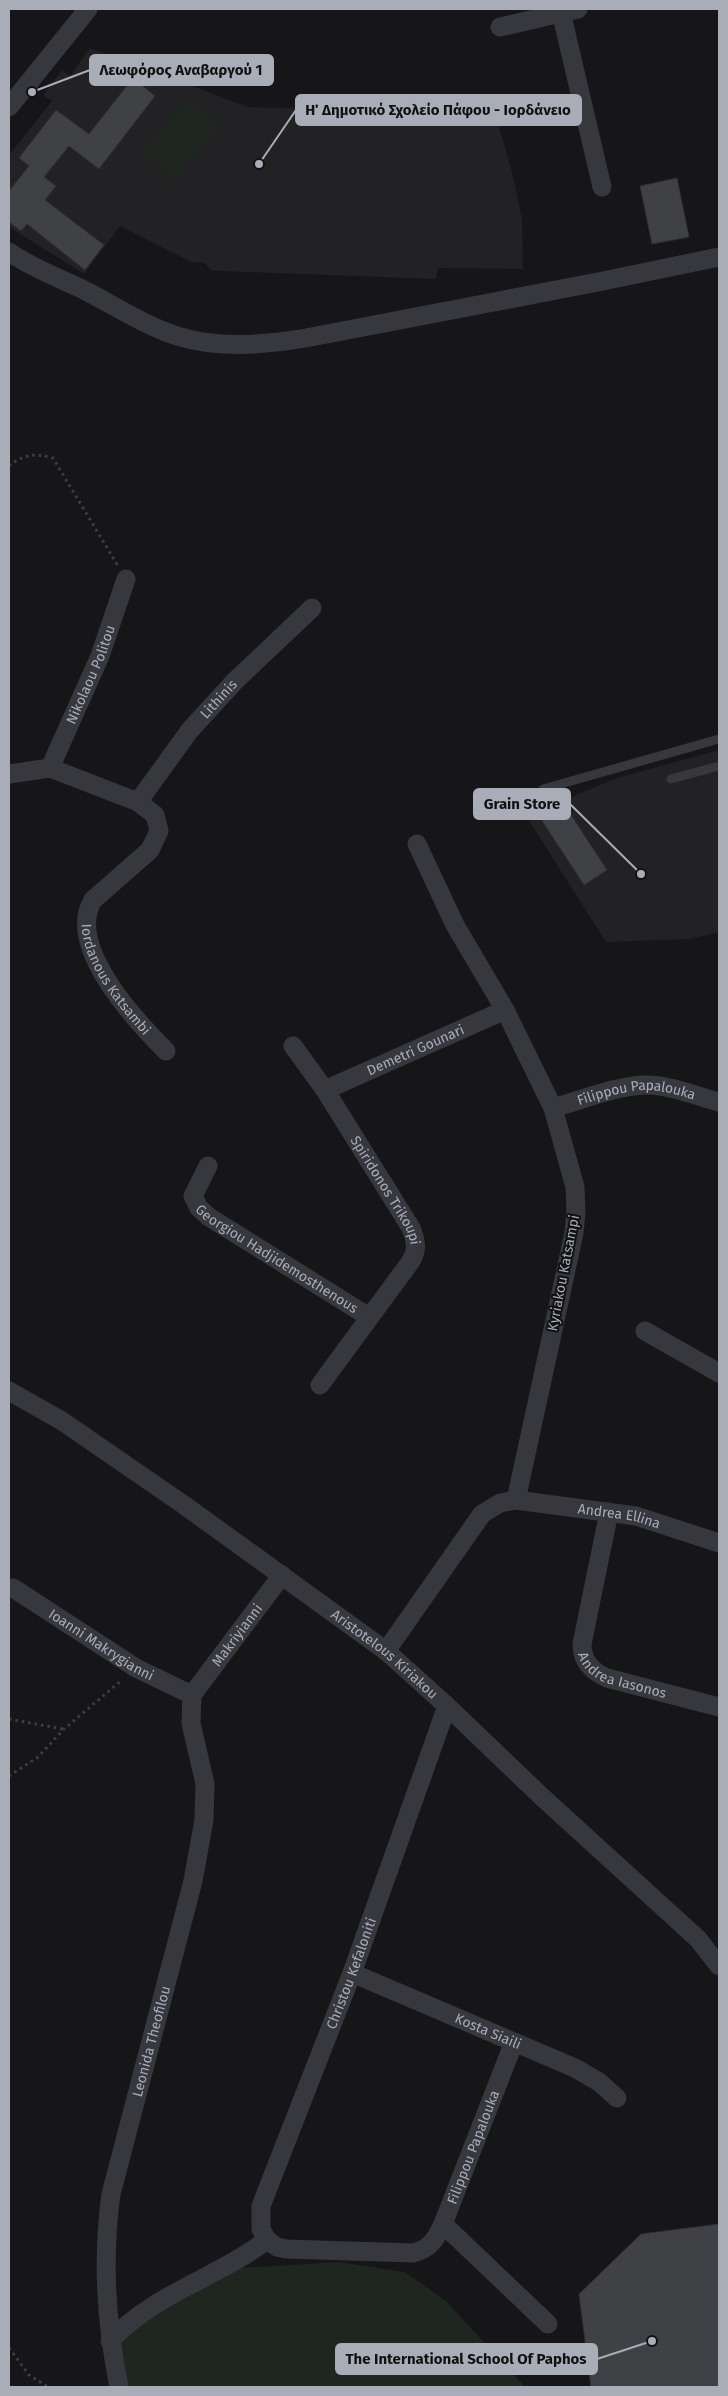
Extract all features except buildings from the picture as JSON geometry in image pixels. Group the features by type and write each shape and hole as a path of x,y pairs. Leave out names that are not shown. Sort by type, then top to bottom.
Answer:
{"street":[{"path":"11,100 88,9"},
{"path":"500,27 570,10 602,187"},
{"path":"9,252 128,315 177,336 210,343 243,345 274,344 603,282 719,257"},
{"name":"Nikolaou Politou","path":"50,768 100,656 126,579"},
{"name":"Lithinis","path":"138,802 190,730 234,682 312,608"},
{"name":"Iordanous Katsambi","path":"9,774 50,768 138,802 155,814 159,831 155,841 138,862 93,900 87,913 86,930 101,971 117,996 136,1021 166,1051"},
{"name":"Kyriakou Katsampi","path":"417,844 455,925 505,1010 553,1108 575,1187 576,1212 516,1500"},
{"name":"Demetri Gounari","path":"325,1090 505,1010"},
{"name":"Spiridonos Trikoupi","path":"293,1046 325,1090 411,1228 416,1241 416,1252 320,1385"},
{"name":"Filippou Papalouka","path":"553,1108 609,1092 644,1085 656,1086 719,1102"},
{"name":"Georgiou Hadjidemosthenous","path":"208,1166 193,1196 199,1208 209,1217 369,1317"},
{"path":"645,1331 719,1373"},
{"name":"Aristotelous Kiriakou","path":"9,1391 62,1422 282,1575 386,1651 698,1939 719,1966"},
{"path":"386,1651 482,1514 500,1502 516,1500"},
{"name":"Andrea Ellina","path":"516,1500 609,1512 658,1522 719,1543"},
{"name":"Andrea Iasonos","path":"609,1512 582,1644 582,1653 586,1663 596,1673 607,1678 719,1707"},
{"name":"Makriyianni","path":"192,1696 282,1575"},
{"name":"Ioanni Makrygianni","path":"13,1588 136,1668 192,1696"},
{"name":"Leonida Theofilou","path":"119,2387 110,2341 106,2262 111,2194 193,1881 204,1820 205,1784 191,1723 192,1696"},
{"name":"Christou Kefaloniti","path":"267,2240 261,2229 261,2206 352,1972 447,1706"},
{"name":"Kosta Siaili","path":"352,1972 575,2068 599,2082 617,2098"},
{"name":"Filippou Papalouka","path":"267,2240 277,2247 286,2249 413,2253 427,2248 436,2238 443,2224 514,2042"},
{"path":"443,2224 548,2324"},
{"path":"110,2341 120,2330 157,2304 240,2260 267,2240"}],"lane":[{"path":"543,789 719,739"},
{"path":"671,779 719,766"}],"path":[{"path":"9,466 21,456 37,454 53,458 126,579"},
{"path":"9,1776 38,1756 64,1729 106,1696 136,1668"},
{"path":"9,1719 64,1729"},
{"path":"9,2348 29,2375 48,2387"}],"shaded area":[{"path":"90,48 248,107 464,113 496,117 512,172 522,219 523,269 438,268 436,279 211,270 205,263 191,262 120,226 84,274 9,227 9,155 52,101 43,95 62,70 70,76"},
{"path":"188,98 221,125 175,180 142,153"},
{"path":"719,750 719,932 690,939 606,942 526,816 617,778"},
{"path":"338,2262 405,2272 446,2301 525,2387 126,2387 117,2340 147,2317 240,2268"}],"place":[{"name":"Λεωφόρος Αναβαργού 1","path":"32,92"},
{"name":"Η΄ Δημοτικό Σχολείο Πάφου - Ιορδάνειο","path":"259,164"},
{"name":"Grain Store","path":"641,874"},
{"name":"The International School Of Paphos","path":"652,2341"}]}
